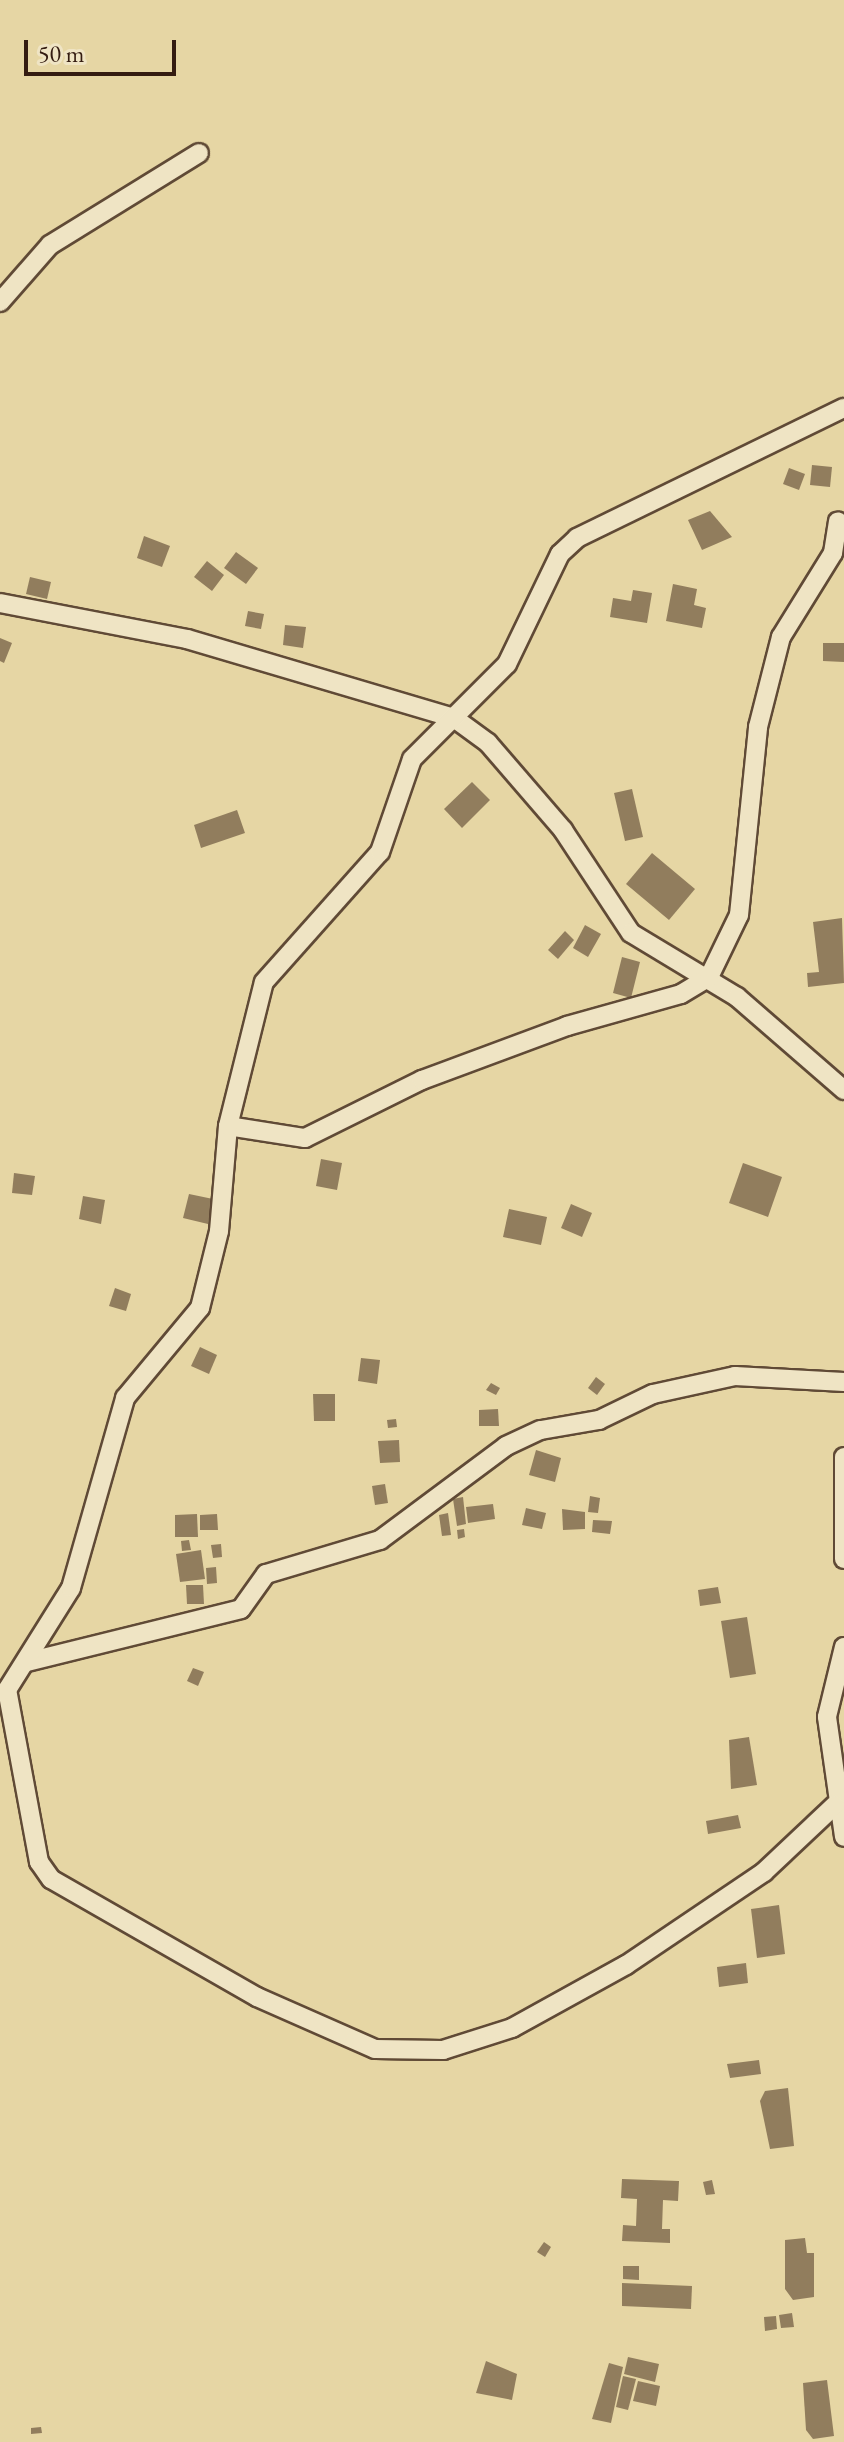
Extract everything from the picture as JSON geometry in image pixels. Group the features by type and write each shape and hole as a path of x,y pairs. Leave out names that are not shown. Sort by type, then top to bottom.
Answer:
{"street":[{"path":"0,302 50,245 199,153"},
{"path":"835,1805 764,1872 626,1965 512,2028 443,2050 375,2049 318,2028 208,1970 43,1871 7,1690 71,1588 125,1398 200,1308 219,1231 228,1126 264,982 380,852 412,759 507,664 560,554 577,538 844,408"},
{"path":"228,1126 305,1138 422,1080 567,1026 681,994 709,977 739,915 758,727 781,637 833,553 838,521"},
{"path":"0,603 199,642 454,718 488,743 563,830 631,933 709,977 841,1080"},
{"path":"27,1662 241,1609 266,1574 380,1540 506,1446 541,1430 599,1420 653,1394 735,1376 844,1382"},
{"path":"844,1457 844,1559"},
{"path":"844,1647 828,1697 835,1805 844,1837"}],"building":[{"path":"812,465 832,467 830,487 810,485"},
{"path":"789,468 805,474 799,490 783,484"},
{"path":"710,511 732,537 702,550 688,520"},
{"path":"144,536 170,546 162,567 137,558"},
{"path":"236,552 258,568 246,584 224,568"},
{"path":"207,561 224,575 212,591 194,577"},
{"path":"30,577 51,582 47,599 26,594"},
{"path":"673,584 697,589 694,605 706,608 702,628 666,621"},
{"path":"633,590 652,593 647,623 610,617 613,598 631,601"},
{"path":"248,611 264,614 261,629 245,626"},
{"path":"285,625 306,627 303,648 283,645"},
{"path":"0,638 12,643 4,663 0,661"},
{"path":"823,643 844,643 844,662 823,661"},
{"path":"472,782 490,800 462,828 444,809"},
{"path":"632,789 643,837 625,841 614,793"},
{"path":"237,810 245,833 201,848 194,825"},
{"path":"652,853 695,889 669,920 626,884"},
{"path":"842,918 844,983 808,987 807,973 819,972 813,922"},
{"path":"585,925 601,934 588,957 573,948"},
{"path":"565,931 574,940 558,959 548,950"},
{"path":"622,957 640,962 631,998 613,993"},
{"path":"321,1159 342,1163 337,1190 316,1186"},
{"path":"743,1163 782,1177 768,1217 729,1203"},
{"path":"14,1173 35,1176 32,1195 12,1193"},
{"path":"189,1194 213,1199 208,1224 183,1218"},
{"path":"83,1196 105,1200 101,1224 79,1219"},
{"path":"571,1204 592,1213 582,1237 561,1228"},
{"path":"509,1209 547,1217 541,1245 503,1237"},
{"path":"115,1288 131,1294 126,1311 109,1306"},
{"path":"200,1347 217,1355 209,1374 191,1366"},
{"path":"361,1358 380,1360 377,1384 358,1381"},
{"path":"596,1377 605,1384 597,1395 588,1388"},
{"path":"491,1383 500,1388 496,1395 486,1390"},
{"path":"313,1394 335,1394 335,1421 314,1421"},
{"path":"498,1409 499,1426 479,1426 479,1410"},
{"path":"396,1419 397,1427 388,1428 387,1420"},
{"path":"399,1440 400,1462 380,1463 378,1441"},
{"path":"536,1450 561,1458 555,1482 529,1475"},
{"path":"385,1484 388,1503 375,1505 372,1486"},
{"path":"590,1496 600,1498 598,1513 588,1512"},
{"path":"463,1497 466,1524 457,1526 453,1499"},
{"path":"493,1504 495,1519 468,1523 466,1507"},
{"path":"526,1508 546,1513 542,1529 522,1525"},
{"path":"562,1509 585,1512 585,1529 563,1530"},
{"path":"448,1513 451,1535 442,1536 439,1515"},
{"path":"197,1514 198,1537 175,1537 175,1515"},
{"path":"217,1514 218,1530 200,1530 200,1515"},
{"path":"593,1520 612,1521 610,1534 592,1532"},
{"path":"464,1529 465,1537 458,1539 457,1530"},
{"path":"189,1540 191,1550 182,1551 181,1541"},
{"path":"221,1544 222,1557 213,1558 211,1545"},
{"path":"201,1550 205,1579 180,1582 176,1554"},
{"path":"216,1567 217,1583 207,1584 206,1568"},
{"path":"186,1585 203,1585 204,1604 187,1604"},
{"path":"718,1587 721,1603 700,1606 698,1590"},
{"path":"747,1617 756,1674 730,1678 721,1621"},
{"path":"193,1668 204,1672 198,1686 187,1681"},
{"path":"749,1737 757,1785 731,1789 729,1740"},
{"path":"738,1815 741,1828 708,1834 706,1821"},
{"path":"779,1905 785,1954 757,1958 751,1909"},
{"path":"746,1963 748,1983 719,1987 717,1967"},
{"path":"759,2060 761,2074 730,2078 727,2064"},
{"path":"788,2088 794,2146 770,2149 760,2101 765,2091"},
{"path":"622,2179 679,2181 678,2201 663,2200 662,2229 670,2229 670,2243 622,2241 623,2225 636,2226 637,2199 621,2198"},
{"path":"712,2180 715,2194 706,2195 703,2182"},
{"path":"805,2238 807,2253 814,2253 814,2297 793,2300 785,2289 785,2240"},
{"path":"544,2242 551,2247 545,2257 537,2252"},
{"path":"623,2266 639,2266 639,2280 623,2279"},
{"path":"622,2283 692,2286 691,2309 622,2306"},
{"path":"792,2313 794,2327 781,2328 779,2315"},
{"path":"776,2316 777,2329 765,2331 764,2317"},
{"path":"628,2357 659,2364 655,2382 624,2374"},
{"path":"486,2361 517,2374 512,2400 476,2393"},
{"path":"609,2363 623,2367 611,2423 592,2419"},
{"path":"623,2376 636,2379 628,2410 616,2407"},
{"path":"827,2380 834,2436 813,2439 806,2430 803,2383"},
{"path":"638,2381 660,2386 656,2406 633,2401"},
{"path":"41,2427 42,2433 31,2434 31,2428"}]}
